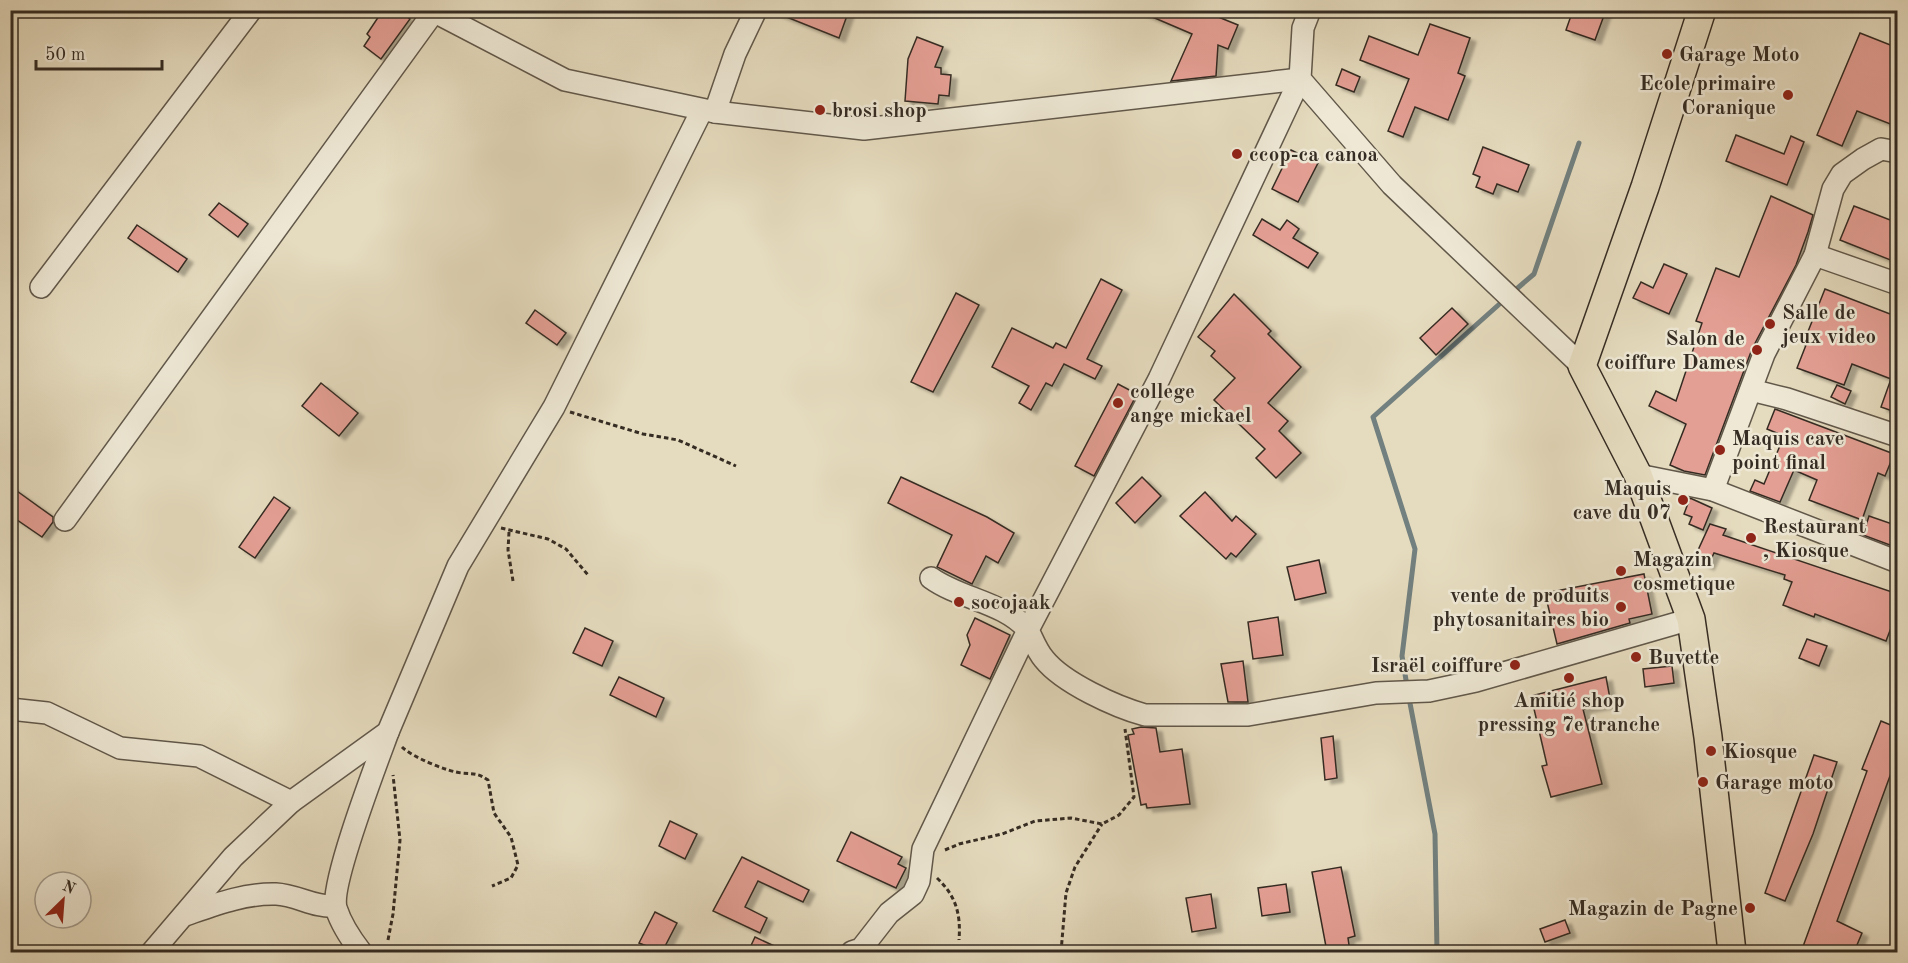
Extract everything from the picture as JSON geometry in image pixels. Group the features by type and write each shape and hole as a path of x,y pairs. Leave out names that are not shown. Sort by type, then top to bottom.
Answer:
{"main road":[{"path":"1702,10 1645,187 1582,366 1638,475 1691,619 1708,737 1732,952"}],"street":[{"path":"40,286 251,10"},
{"path":"361,952 350,938 336,906 341,868 388,732 458,566 554,408 708,111 756,10"},
{"path":"852,952 872,946 889,913 913,894 921,868 922,849 1028,630 1159,379 1300,79 1303,28 1310,10"},
{"path":"65,520 432,12 565,80 708,111 864,129 1300,79"},
{"path":"1300,79 1392,185 1582,366"},
{"path":"1713,490 1764,354 1815,255 1833,189 1842,174 1881,149 1898,152"},
{"path":"1815,255 1898,284"},
{"path":"1751,390 1787,399 1898,436"},
{"path":"1638,475 1713,490 1898,562"},
{"path":"931,578 944,586 980,600 1022,623 1042,658 1054,670 1106,702 1145,715 1248,715 1376,693 1429,691 1507,673 1691,619"},
{"path":"10,709 47,713 120,748 199,756 291,802"},
{"path":"152,952 233,857 291,802 388,732"},
{"path":"184,916 247,896 277,894 325,907 336,906"}],"path":[{"path":"554,408 643,434 678,440 736,466"},
{"path":"485,522 509,532 548,539 566,549 588,575"},
{"path":"509,532 508,550 513,581"},
{"path":"1061,952 1066,892 1075,867 1102,824 1119,815 1134,797 1124,709"},
{"path":"388,732 407,752 461,773 476,772 488,780 494,813 511,837 518,865 511,878 492,886"},
{"path":"388,940 393,914 400,840 392,767"},
{"path":"959,940 960,922 952,894 938,878 921,868 940,857 946,849 1002,834 1035,821 1071,818 1102,824"}],"building":[{"path":"383,10 397,10 410,19 381,59 364,46 370,37 367,34"},
{"path":"769,10 849,10 839,38"},
{"path":"1136,10 1201,10 1238,25 1228,49 1218,45 1216,76 1171,81 1192,34"},
{"path":"1573,10 1606,10 1595,40 1566,30"},
{"path":"1430,24 1470,38 1458,73 1465,76 1448,120 1415,107 1403,137 1388,131 1409,79 1360,60 1369,36 1418,55"},
{"path":"1860,33 1898,48 1898,127 1857,111 1842,146 1817,135"},
{"path":"917,37 943,47 935,67 941,68 941,74 951,75 949,96 939,95 938,104 905,101 908,59"},
{"path":"1342,69 1360,77 1354,92 1336,85"},
{"path":"1736,135 1784,154 1791,136 1804,142 1787,185 1726,161"},
{"path":"1483,147 1529,165 1518,192 1497,184 1493,194 1476,187 1480,177 1473,174"},
{"path":"1291,150 1318,163 1298,202 1272,189"},
{"path":"1771,196 1813,215 1808,232 1796,265 1752,349 1705,475 1684,471 1670,465 1686,424 1649,406 1656,391 1676,401 1702,323 1696,321 1716,268 1739,277"},
{"path":"219,203 248,224 238,237 209,215"},
{"path":"1854,206 1898,223 1898,263 1840,240"},
{"path":"1262,219 1280,230 1287,220 1299,229 1293,238 1318,253 1308,268 1253,235"},
{"path":"137,225 187,259 178,272 128,238"},
{"path":"1664,264 1687,274 1669,314 1633,298 1641,282 1653,288"},
{"path":"1101,279 1122,290 1087,359 1102,366 1095,379 1064,364 1052,386 1046,383 1031,410 1019,403 1029,386 992,367 1012,328 1053,348 1056,343 1066,348"},
{"path":"1825,289 1898,317 1898,413 1881,407 1891,379 1852,364 1844,385 1797,368 1806,345 1803,344"},
{"path":"956,293 979,305 933,392 911,382"},
{"path":"1234,294 1271,331 1268,334 1301,367 1268,403 1288,421 1279,431 1301,453 1276,478 1256,458 1265,449 1214,400 1235,378 1211,356 1215,351 1198,337"},
{"path":"1452,308 1468,324 1436,355 1420,338"},
{"path":"535,310 566,333 557,345 526,323"},
{"path":"321,383 358,413 339,436 302,406"},
{"path":"1118,384 1137,394 1094,476 1075,466"},
{"path":"1837,385 1851,391 1845,404 1831,397"},
{"path":"1775,409 1894,454 1885,476 1878,473 1862,520 1809,500 1817,480 1794,470 1780,502 1750,491 1755,480 1764,484 1784,436 1767,429"},
{"path":"901,477 987,517 1014,533 998,563 986,556 972,584 937,567 952,535 888,503"},
{"path":"1142,477 1161,496 1135,523 1116,503"},
{"path":"10,486 53,517 53,522 42,537 10,515"},
{"path":"1205,492 1232,521 1236,516 1256,534 1236,557 1231,553 1226,559 1180,516"},
{"path":"274,497 290,508 255,558 239,547"},
{"path":"1690,498 1712,508 1703,530 1689,524 1692,517 1684,514"},
{"path":"1869,516 1898,526 1898,548 1863,535"},
{"path":"1710,524 1726,529 1723,535 1898,594 1898,630 1891,628 1886,641 1815,614 1814,617 1783,605 1792,582 1784,579 1785,575 1714,553 1708,566 1694,559"},
{"path":"1319,560 1326,593 1295,600 1287,567"},
{"path":"1644,574 1652,614 1629,619 1630,623 1557,644 1545,593"},
{"path":"1278,617 1283,655 1253,659 1248,622"},
{"path":"975,618 1010,635 990,679 961,665 970,645 967,635"},
{"path":"585,628 613,641 602,666 573,653"},
{"path":"1807,639 1827,646 1819,666 1799,658"},
{"path":"1243,661 1248,702 1228,702 1221,664"},
{"path":"1672,666 1674,683 1645,687 1643,669"},
{"path":"619,677 664,698 656,717 610,695"},
{"path":"1606,677 1611,704 1583,709 1602,784 1551,797 1542,766 1547,765 1531,696"},
{"path":"1881,721 1898,728 1898,754 1837,921 1862,933 1854,952 1801,952 1867,771 1862,769"},
{"path":"1156,728 1160,752 1182,749 1190,804 1147,808 1146,804 1141,805 1128,735 1134,734 1132,729"},
{"path":"1333,736 1337,778 1325,780 1321,738"},
{"path":"1814,755 1837,762 1813,834 1785,901 1765,893"},
{"path":"670,821 697,834 685,859 659,846"},
{"path":"851,832 902,857 898,864 906,868 896,888 837,861"},
{"path":"742,857 809,890 803,902 758,881 745,907 767,918 760,933 713,911"},
{"path":"1341,867 1355,936 1348,938 1350,952 1327,952 1312,872"},
{"path":"1286,884 1290,912 1262,916 1258,888"},
{"path":"1211,894 1216,928 1192,932 1186,898"},
{"path":"655,912 677,923 662,952 639,943"},
{"path":"1565,920 1570,933 1545,942 1540,929"},
{"path":"755,937 787,952 748,952"}],"waterway":[{"path":"1513,292 1534,274 1579,143"},
{"path":"1407,686 1402,656 1415,549 1373,417 1504,300"},
{"path":"1409,698 1435,834 1437,952"}],"place":[{"name":"Garage Moto","path":"1667,54"},
{"name":"Ecole primaire Coranique","path":"1788,95"},
{"name":"brosi shop","path":"820,110"},
{"name":"ccop-ca canoa","path":"1237,154"},
{"name":"Salle de jeux video","path":"1770,324"},
{"name":"Salon de coiffure Dames","path":"1757,350"},
{"name":"college ange mickael","path":"1118,403"},
{"name":"Maquis cave point final","path":"1720,450"},
{"name":"Maquis cave du 07","path":"1683,500"},
{"name":"Restaurant , Kiosque","path":"1751,538"},
{"name":"Magazin cosmetique","path":"1621,571"},
{"name":"socojaak","path":"959,602"},
{"name":"vente de produits phytosanitaires bio","path":"1621,607"},
{"name":"Buvette","path":"1636,657"},
{"name":"Israël coiffure","path":"1515,665"},
{"name":"Amitié shop pressing 7e tranche","path":"1569,678"},
{"name":"Kiosque","path":"1711,751"},
{"name":"Garage moto","path":"1703,782"},
{"name":"Magazin de Pagne","path":"1750,908"}]}
